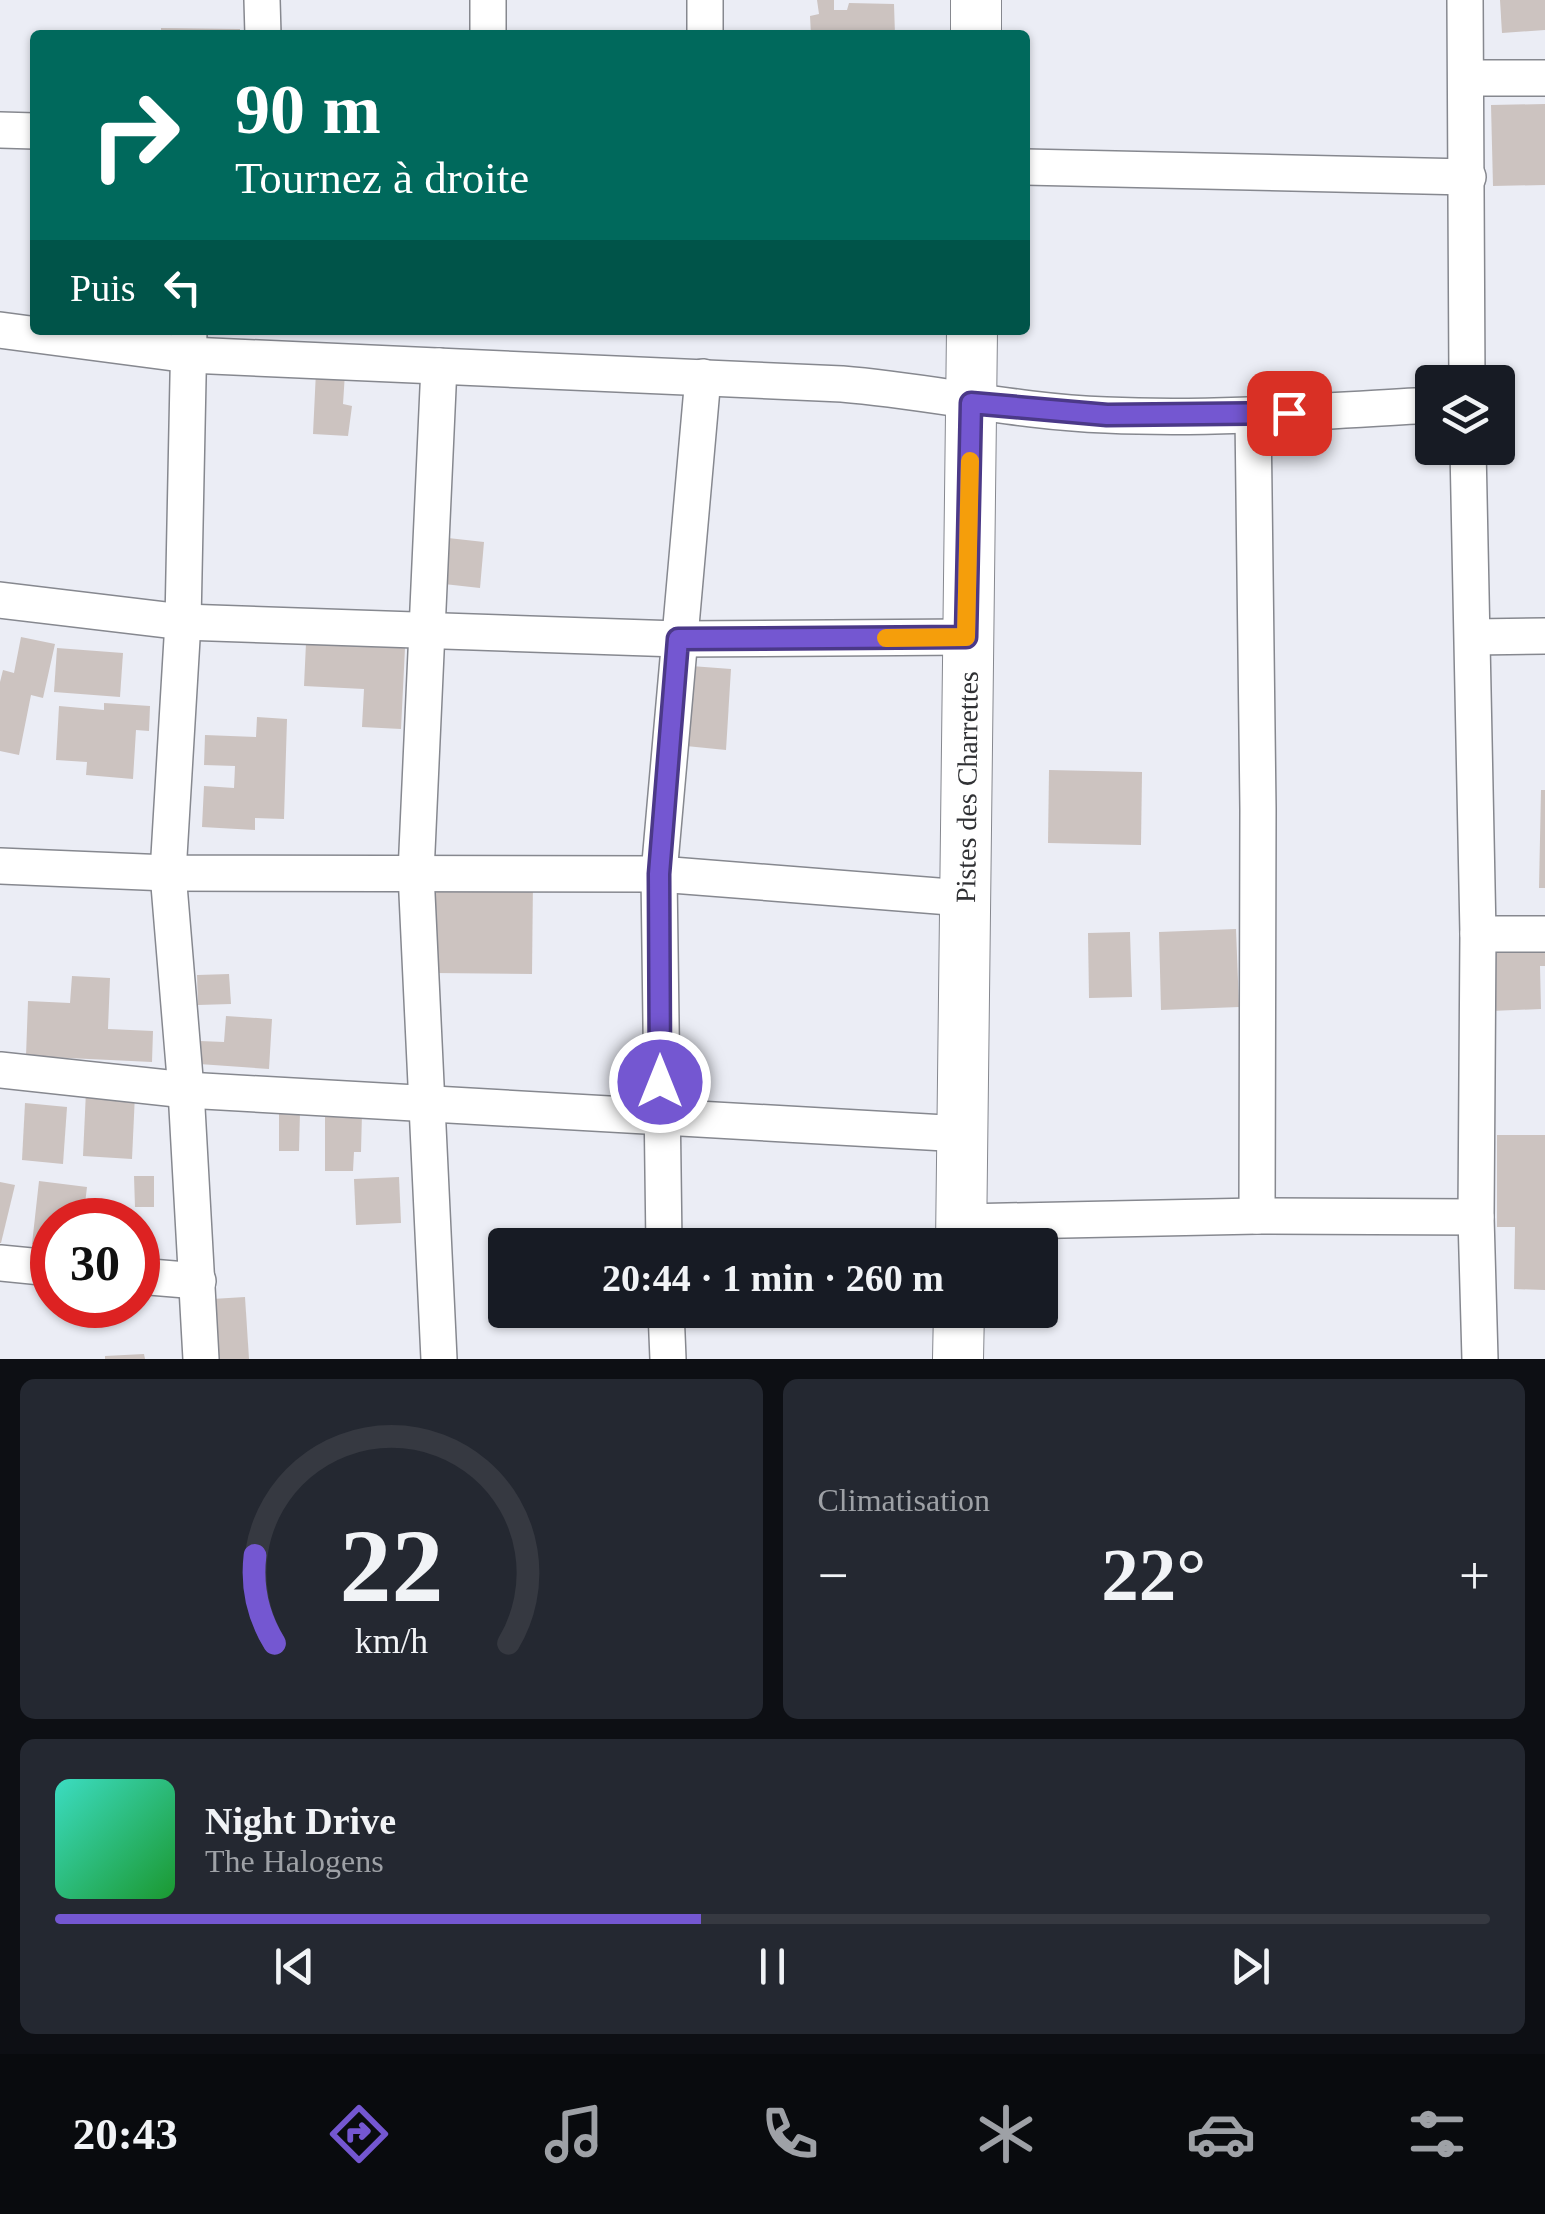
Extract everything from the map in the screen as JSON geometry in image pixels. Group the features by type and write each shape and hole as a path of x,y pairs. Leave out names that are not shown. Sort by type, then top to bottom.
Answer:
{"main road":[{"path":"976,0 976,30"},
{"name":"Pistes des Charrettes","path":"962,1228 972,335"},
{"path":"958,1359 959,1328"}],"street":[{"path":"262,0 263,30"},
{"path":"488,0 488,30"},
{"path":"705,0 706,30"},
{"path":"1465,0 1467,365"},
{"path":"1466,78 1545,78"},
{"path":"0,130 30,130"},
{"path":"1030,168 1468,177"},
{"path":"0,330 30,332"},
{"path":"79,335 439,366 703,376 905,390 971,403 1107,415 1254,414 1415,406"},
{"path":"189,342 183,622 168,873 202,1359"},
{"path":"439,366 416,873 439,1359"},
{"path":"663,1228 659,874 703,376"},
{"path":"1254,414 1257,1216"},
{"path":"1468,465 1478,934 1476,1217 1480,1359"},
{"path":"0,600 183,622 678,639 966,637"},
{"path":"1473,637 1545,636"},
{"path":"0,866 168,873 659,874 963,898"},
{"path":"1478,934 1545,934"},
{"path":"0,1070 186,1090 964,1134"},
{"path":"1058,1228 1257,1216 1476,1217"},
{"path":"0,1263 30,1266"},
{"path":"160,1278 198,1281"},
{"path":"667,1328 668,1359"}],"building":[{"path":"817,0 834,0 834,10 847,10 849,3 894,4 895,30 811,30 810,16 819,14"},
{"path":"1500,0 1545,0 1545,30 1502,33"},
{"path":"161,28 240,29 240,30"},
{"path":"1545,104 1545,185 1493,186 1491,105"},
{"path":"316,371 345,373 343,404 352,406 348,436 313,434"},
{"path":"448,538 484,542 480,588 444,584"},
{"path":"21,637 55,644 43,698 31,695 19,755 0,751 0,682 3,670 14,673"},
{"path":"306,643 405,648 401,729 362,727 364,689 304,686"},
{"path":"57,648 123,653 120,697 54,692"},
{"path":"691,666 731,669 726,750 686,746"},
{"path":"104,703 150,706 149,731 136,730 133,779 86,775 87,762 56,760 59,706 104,710"},
{"path":"257,717 287,719 284,819 255,818 255,830 202,827 204,786 234,788 235,766 204,765 205,735 256,737"},
{"path":"1049,770 1142,772 1141,845 1048,843"},
{"path":"1541,790 1545,790 1545,888 1539,888"},
{"path":"435,879 533,880 532,974 434,973"},
{"path":"1236,929 1239,1007 1161,1010 1159,932"},
{"path":"1130,932 1132,997 1089,998 1088,933"},
{"path":"1545,939 1545,966 1540,966 1541,1009 1491,1011 1489,940"},
{"path":"229,974 231,1004 198,1005 197,975"},
{"path":"72,976 110,978 108,1029 153,1031 152,1062 26,1056 28,1001 70,1003"},
{"path":"226,1016 272,1019 269,1069 199,1064 200,1041 224,1042"},
{"path":"86,1091 135,1094 132,1159 83,1156"},
{"path":"25,1103 67,1107 63,1164 22,1160"},
{"path":"279,1112 300,1112 299,1151 279,1151"},
{"path":"325,1112 362,1113 361,1152 354,1152 353,1171 325,1171"},
{"path":"1497,1135 1545,1135 1545,1290 1514,1289 1515,1227 1497,1227"},
{"path":"134,1176 154,1176 154,1198 135,1198"},
{"path":"399,1177 401,1223 356,1225 354,1179"},
{"path":"39,1181 87,1187 86,1198 37,1198"},
{"path":"0,1182 15,1185 1,1243 0,1243"},
{"path":"245,1297 249,1359 215,1359 212,1299"},
{"path":"144,1354 145,1359 105,1359 105,1356"}],"slow traffic":[{"path":"886,638 966,637 970,461"}],"route":[{"path":"660,1082 659,874 678,639 966,637 971,403 1107,415 1289,413"}]}
